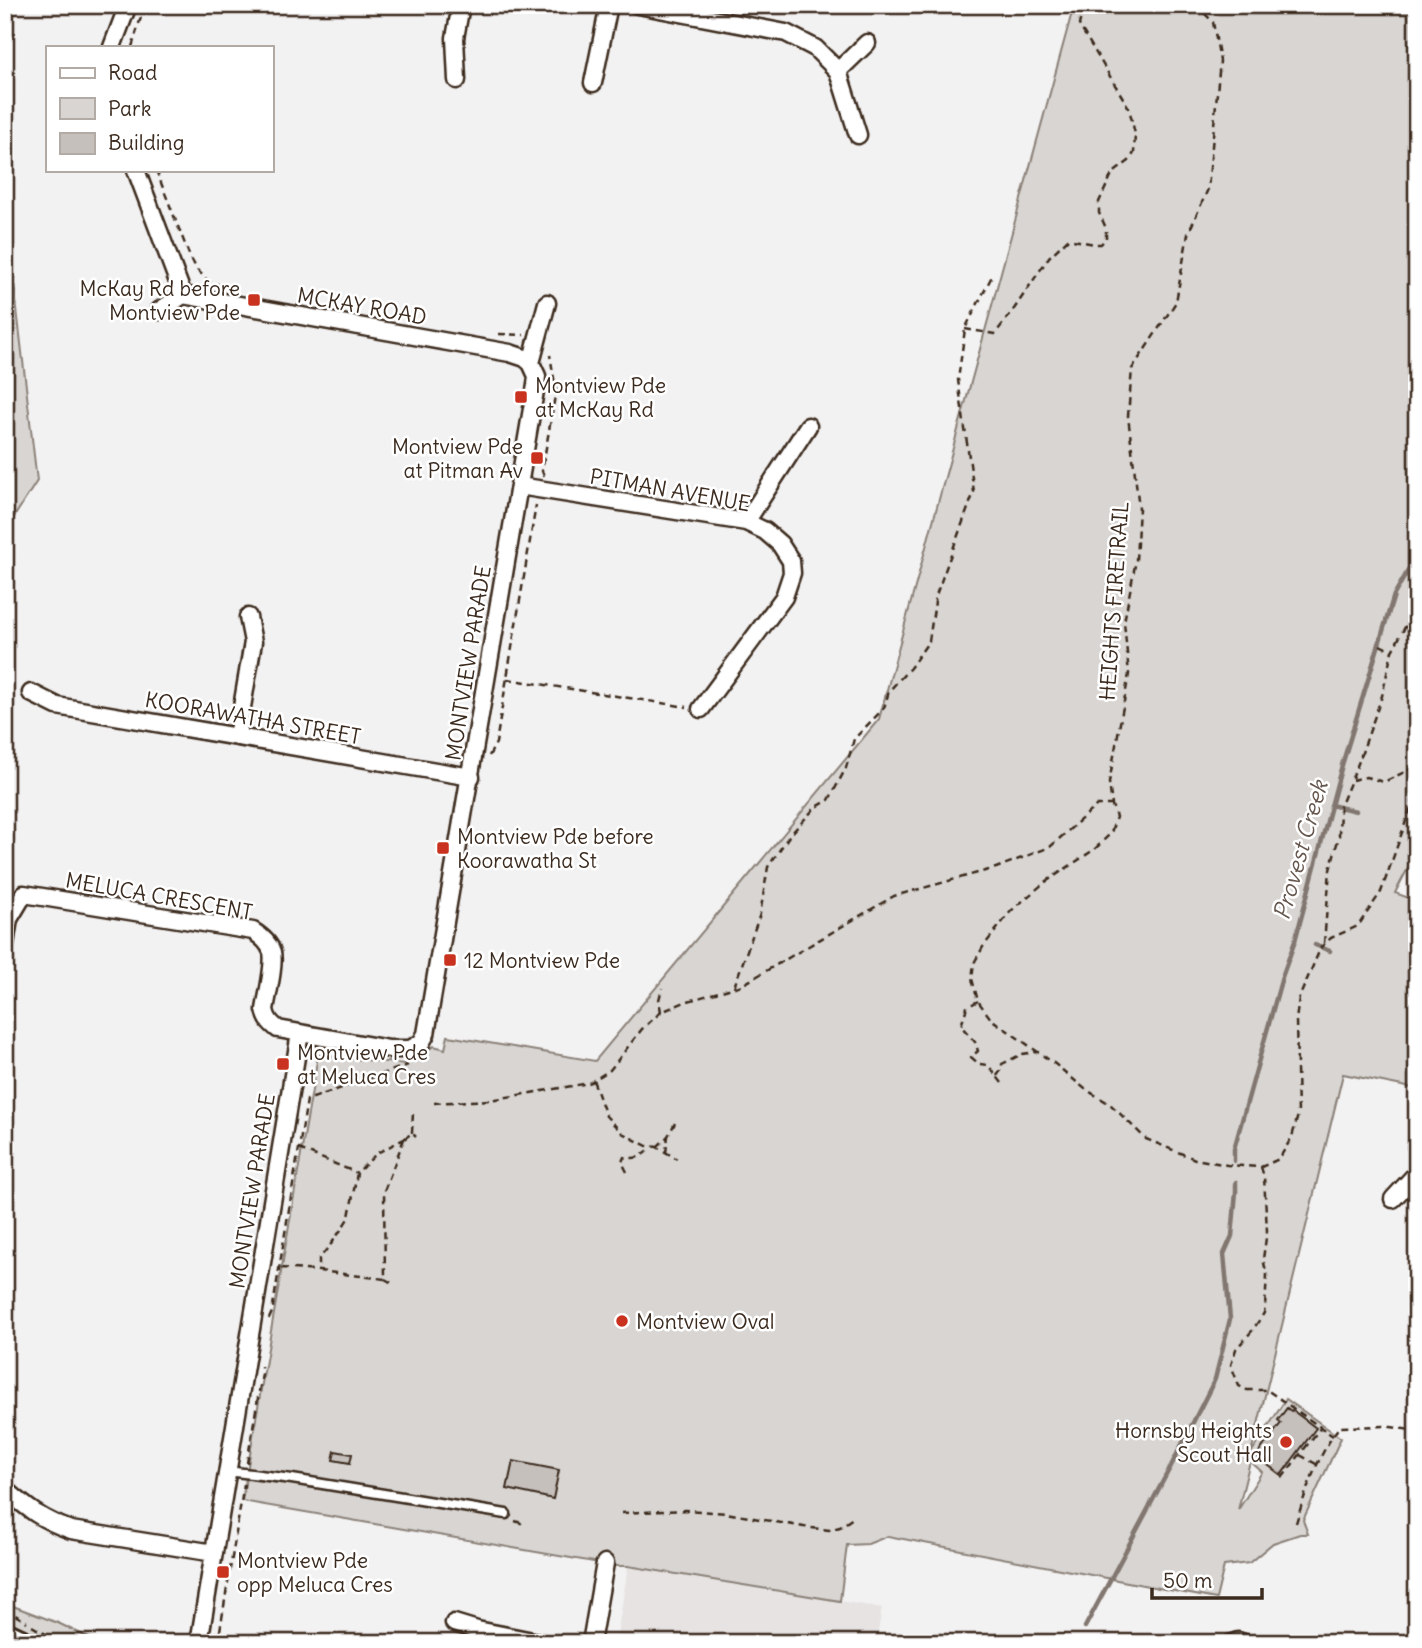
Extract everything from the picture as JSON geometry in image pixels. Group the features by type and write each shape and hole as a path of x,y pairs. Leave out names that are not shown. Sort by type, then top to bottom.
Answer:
{"main road":[{"path":"5,1636 20,1643"}],"street":[{"path":"112,46 128,5"},
{"path":"457,80 455,38 461,5"},
{"path":"593,83 609,5"},
{"path":"638,5 786,33 815,48 838,71 858,135"},
{"path":"838,71 867,43"},
{"path":"137,172 183,295 159,311"},
{"name":"MCKAY ROAD","path":"183,295 510,353 531,363"},
{"name":"MONTVIEW PARADE","path":"199,1643 300,1033 389,1049 410,1049 421,1043 426,1034 536,385 537,376 531,363 547,303"},
{"path":"746,522 808,426"},
{"name":"PITMAN AVENUE","path":"519,486 746,522 765,531 780,544 791,561 792,573 784,597 701,709"},
{"path":"237,737 253,642 248,617"},
{"name":"KOORAWATHA STREET","path":"31,693 57,706 471,777"},
{"name":"MELUCA CRESCENT","path":"5,945 9,919 24,894 253,931 261,936 272,952 266,1017 278,1029 300,1033"},
{"path":"1393,1199 1417,1173"},
{"path":"5,1489 34,1513 71,1530 214,1553"},
{"path":"591,1643 605,1563"},
{"path":"454,1623 543,1643"},
{"path":"1232,1643 1244,1643"}],"lane":[{"path":"227,1471 506,1514"}],"path":[{"path":"965,329 995,334 1049,257 1069,239 1094,244 1101,243 1105,238 1106,228 1099,213 1098,202 1112,174 1129,161 1133,153 1135,134 1129,108 1079,26 1084,5"},
{"name":"HEIGHTS FIRETRAIL","path":"978,1001 972,979 974,963 983,947 1011,911 1044,883 1096,849 1111,832 1116,817 1110,783 1129,674 1124,622 1136,560 1139,508 1128,416 1132,369 1176,302 1188,234 1208,189 1220,61 1213,22 1196,5"},
{"path":"132,46 142,16"},
{"path":"157,172 198,271 211,282 223,286"},
{"path":"734,987 761,914 768,867 789,836 815,808 829,800 846,768 854,739 884,708 889,691 929,641 936,595 974,492 958,380 965,329 992,276"},
{"path":"490,334 522,335 537,341"},
{"path":"1324,943 1330,870 1339,836 1340,807 1382,696 1392,651 1417,606"},
{"path":"1380,645 1392,651"},
{"path":"507,679 701,709"},
{"path":"1352,780 1366,777 1384,782 1411,769 1417,769"},
{"path":"1002,1083 988,1065 979,1064 971,1057 978,1051 975,1042 961,1026 967,1007 978,1001 991,1018 1110,1104 1146,1139 1195,1160 1227,1165 1261,1167 1279,1159 1292,1137 1297,1115 1296,1020 1299,998 1324,943 1358,926 1381,892 1417,790"},
{"path":"434,1103 490,1100 589,1083 610,1070 642,1029 661,1012 741,985 894,896 996,868 1050,847 1097,805 1112,806"},
{"path":"661,1012 659,1000 662,988"},
{"path":"997,1076 1002,1064 1022,1054 1037,1052"},
{"path":"266,1325 272,1312 307,1100 414,1063"},
{"path":"593,1080 606,1116 622,1133 677,1160"},
{"path":"412,1112 412,1133 416,1137"},
{"path":"627,1172 622,1162 624,1157 633,1159 655,1147 668,1136 675,1123"},
{"path":"319,1271 319,1259 349,1217 357,1173 377,1153 412,1133"},
{"path":"666,1153 668,1136"},
{"path":"385,1279 383,1192 404,1139"},
{"path":"299,1149 357,1173"},
{"path":"1261,1167 1267,1231 1262,1259 1267,1275 1265,1307 1252,1331 1236,1349 1231,1365 1239,1386 1247,1390 1268,1390 1333,1436"},
{"path":"279,1268 385,1279 391,1283"},
{"path":"218,1643 262,1374 261,1364"},
{"path":"1296,1523 1306,1490 1325,1446 1339,1427 1384,1426 1417,1432"},
{"path":"1282,1478 1321,1427"},
{"path":"1300,1455 1318,1465"},
{"path":"621,1513 685,1510 726,1513 829,1530 840,1527 853,1518"},
{"path":"5,1609 52,1638 67,1643"}],"shaded area":[{"path":"628,1566 882,1608 876,1643 616,1643"}],"green space":[{"path":"1074,5 1417,5 1417,851 1395,893 1417,901 1417,1089 1343,1074 1251,1453 1286,1399 1341,1438 1303,1520 1308,1534 1273,1543 1249,1563 1224,1566 1216,1599 888,1536 868,1544 847,1545 840,1601 617,1566 242,1501 318,1055 405,1064 434,1046 445,1049 448,1036 595,1061 879,719","holes":["1250,1461 1262,1472 1238,1510"]},
{"path":"5,206 37,481 5,531"},
{"path":"5,1603 58,1623 100,1643 42,1643 5,1626"}],"building":[{"name":"Hornsby Heights Scout Hall","path":"1287,1408 1316,1428 1281,1475 1256,1456 1281,1423 1278,1420"},
{"path":"335,1451 352,1454 350,1463 333,1460"},
{"path":"513,1461 559,1470 553,1499 507,1489"}],"waterway":[{"name":"Provest Creek","path":"1234,1161 1234,1149 1282,977 1295,941 1342,765 1394,595 1417,555"},
{"path":"1331,805 1356,811"},
{"path":"1315,945 1330,951"},
{"name":"Provest Creek","path":"1085,1627 1215,1379 1230,1319 1224,1254 1232,1236 1236,1182"}],"place":[{"name":"McKay Rd before Montview Pde","path":"254,300"},
{"name":"Montview Pde at McKay Rd","path":"521,397"},
{"name":"Montview Pde at Pitman Av","path":"537,458"},
{"name":"Montview Pde before Koorawatha St","path":"443,848"},
{"name":"12 Montview Pde","path":"450,960"},
{"name":"Montview Pde at Meluca Cres","path":"283,1064"},
{"name":"Montview Oval","path":"622,1321"},
{"name":"Hornsby Heights Scout Hall","path":"1286,1442"},
{"name":"Montview Pde opp Meluca Cres","path":"223,1572"}]}
